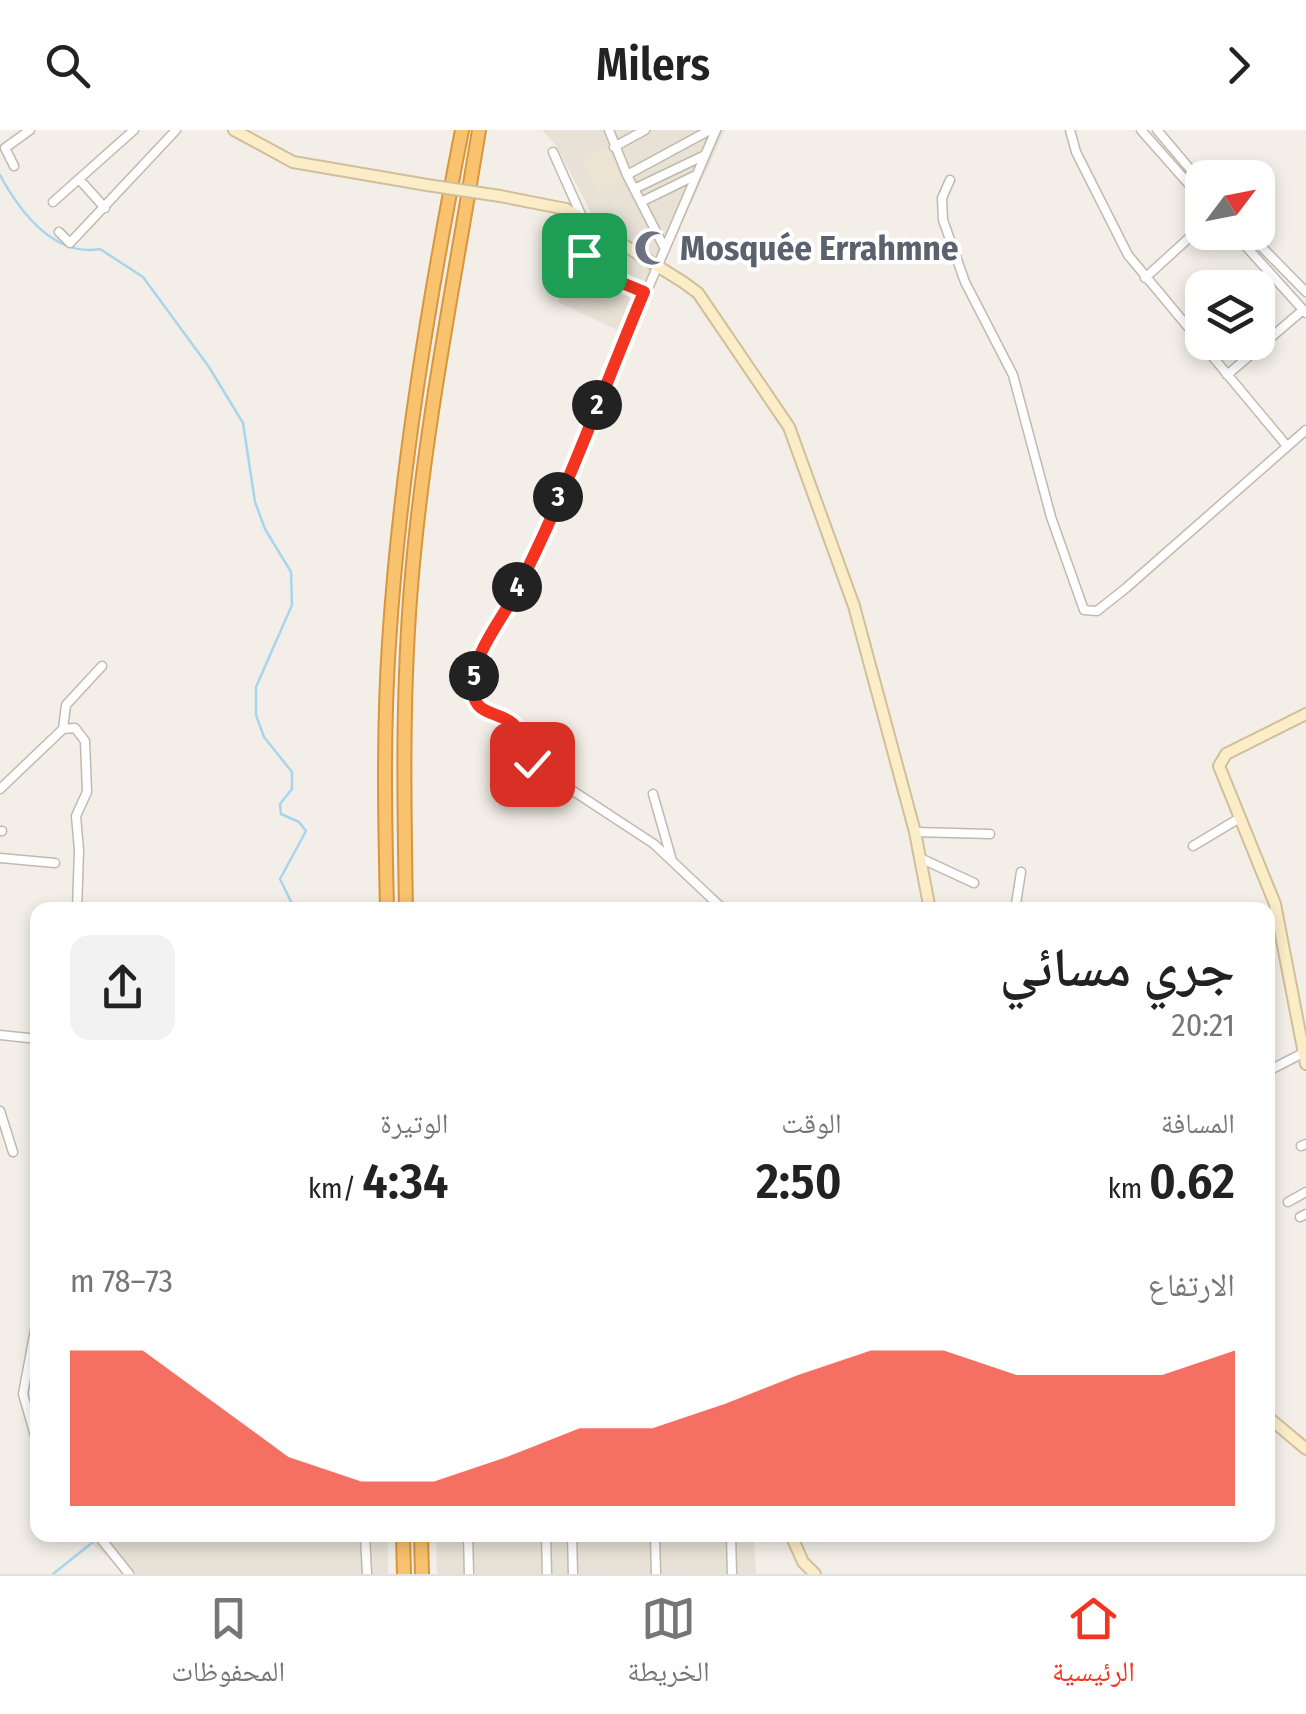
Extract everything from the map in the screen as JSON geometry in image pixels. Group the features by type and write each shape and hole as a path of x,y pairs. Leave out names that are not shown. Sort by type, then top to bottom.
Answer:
{"highway":[{"path":"387,902 385,733 395,566 411,428 462,130"},
{"path":"406,902 404,706 412,576 435,390 478,130"},
{"path":"403,1542 404,1574"},
{"path":"421,1542 422,1574"}],"main road":[{"path":"234,130 292,162 566,210 698,294 788,428 854,606 914,832 928,902"},
{"path":"1274,902 1238,820 1220,771 1220,760 1306,714"},
{"path":"1275,934 1302,1029 1304,1058"},
{"path":"1275,1423 1306,1449"},
{"path":"794,1542 803,1562 815,1574"}],"street":[{"path":"14,166 5,148 30,130"},
{"path":"53,202 134,130"},
{"path":"60,232 70,243 176,130"},
{"path":"609,130 664,247"},
{"path":"614,146 645,130"},
{"path":"627,175 713,130"},
{"path":"713,130 553,508 478,666 473,694 488,714 511,722 528,748 532,764 654,844 716,902"},
{"path":"1070,130 1115,236 1144,278 1287,446"},
{"path":"1141,130 1185,180"},
{"path":"1156,130 1185,163"},
{"path":"553,152 587,221 586,268 644,292"},
{"path":"634,189 703,156"},
{"path":"641,202 694,176"},
{"path":"79,179 105,208"},
{"path":"950,180 942,198 943,220 965,282 1013,375 1050,517 1084,610 1098,611 1306,430"},
{"path":"641,238 656,231"},
{"path":"1144,278 1185,241"},
{"path":"1227,375 1305,311 1249,250"},
{"path":"1265,250 1306,292"},
{"path":"63,729 66,704 102,666"},
{"path":"0,789 63,729 75,728 85,740 87,792 76,816 80,850 77,902"},
{"path":"653,794 672,861"},
{"path":"1193,846 1238,820"},
{"path":"914,832 990,834"},
{"path":"0,858 56,862"},
{"path":"920,858 974,883"},
{"path":"1016,902 1021,872"},
{"path":"1294,1009 1306,1001"},
{"path":"0,1036 30,1038"},
{"path":"1275,1068 1304,1058"},
{"path":"1,1116 13,1152"},
{"path":"1288,1202 1306,1192"},
{"path":"30,1357 23,1394 30,1418"},
{"path":"106,1542 128,1574"},
{"path":"366,1542 367,1574"},
{"path":"468,1542 469,1574"},
{"path":"546,1542 547,1574"},
{"path":"572,1542 573,1574"},
{"path":"655,1542 656,1574"},
{"path":"732,1542 732,1574"}],"shaded area":[{"path":"542,130 725,130 630,336 558,302 594,218 557,147"},
{"path":"607,146 623,181 598,193 581,157"},
{"path":"90,1542 388,1542 388,1574 127,1574"},
{"path":"436,1542 754,1542 756,1574 437,1574"}],"waterway":[{"path":"0,175 28,217 53,239 83,250 100,249 143,277 209,367 243,423 255,502 265,529 291,572 292,605 256,687 256,715 264,737 292,772 292,789 280,804 281,814 299,822 306,831 280,879 291,902"},
{"path":"53,1574 93,1542"}],"place":[{"name":"Mosquée Errahmne","path":"652,248"}],"route":[{"path":"532,764 528,748 511,722 488,714 478,705 473,682 487,644 513,598 561,490 644,292 586,268 584,255"}]}
